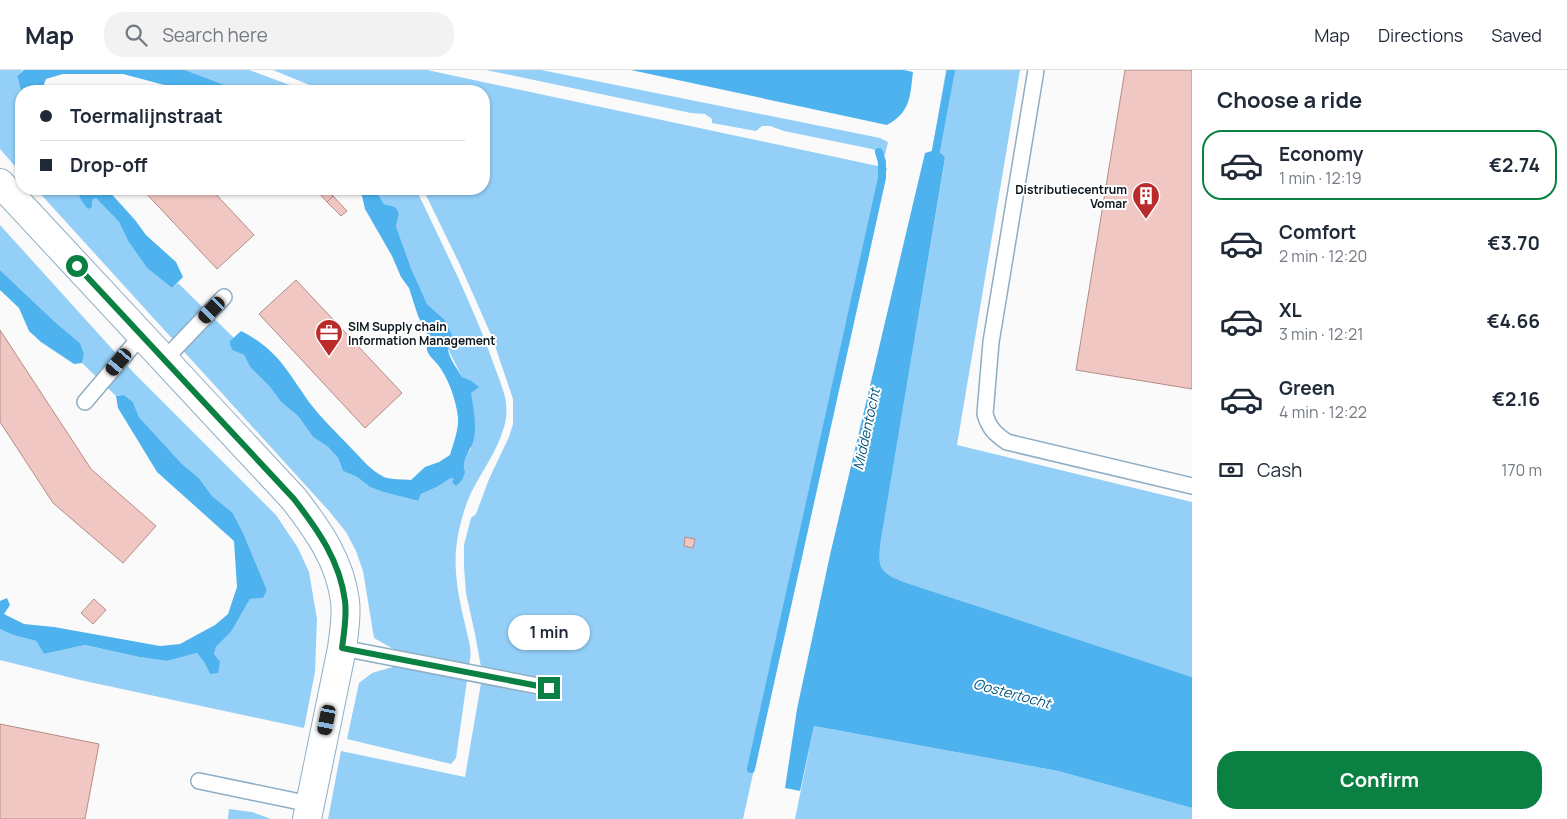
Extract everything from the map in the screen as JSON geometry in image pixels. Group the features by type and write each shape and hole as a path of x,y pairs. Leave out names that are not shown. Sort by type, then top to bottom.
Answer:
{"street":[{"path":"0,183 294,499 320,535 336,565 345,603 345,625 309,812"}],"lane":[{"path":"1036,70 991,342 985,406 988,424 994,434 1007,442 1192,486"},
{"path":"164,360 224,297"},
{"path":"84,402 141,336"},
{"path":"342,648 549,688"},
{"path":"199,781 309,812"}],"shaded area":[{"path":"0,70 23,70 17,76 19,85 15,85 15,166 0,149"},
{"path":"185,70 249,70 290,85 225,85"},
{"path":"273,70 427,70 887,168 743,819 328,819 341,751 465,777 481,683 551,696 554,682 481,667 466,593 464,545 471,518 476,514 489,479 509,437 513,424 513,399 492,337 426,195 490,195 490,85 309,85"},
{"path":"486,70 541,70 880,138 888,142 885,155 872,149 784,131 770,126 762,126 756,131 712,123 712,119 705,114 691,113"},
{"path":"946,70 1020,70 957,445 1192,502 1192,677 903,582 888,575 882,568 880,546 945,159 942,154 932,151"},
{"path":"41,195 83,195 92,204 92,200 96,198 119,222 128,241 147,268 172,288 178,283 234,338 229,342 232,350 244,355 250,367 270,387 281,402 298,416 313,437 328,447 338,458 343,471 357,477 370,487 417,501 421,494 451,478 454,479 463,467 464,458 471,449 470,380 462,377 448,349 448,344 453,337 445,320 427,304 411,268 396,226 399,214 392,206 384,204 379,195 419,195 472,310 489,351 506,404 506,420 501,436 470,495 459,528 457,542 456,577 470,644 469,665 397,651 374,638 363,571 356,551 346,532"},
{"path":"0,225 133,372 276,515 298,548 309,572 317,619 315,672 304,728 80,680 0,660 0,629 13,635 36,641 44,654 85,645 167,661 197,653 210,674 219,662 214,654 216,647 231,632 250,599 262,598 267,590 233,513 212,496 199,478 182,464 139,417 133,402 124,395 116,396 82,363 84,354 80,343 0,270"},
{"path":"396,666 467,680 456,758 451,764 347,739 359,683 372,673"},
{"path":"814,726 1058,771 1192,808 1192,819 795,819"},
{"path":"229,809 252,812 271,819 228,819"}],"water":[{"path":"24,70 185,70 225,85 164,85 123,74 63,74 46,79 44,85 19,85 17,76"},
{"path":"631,70 904,70 913,72 908,103 901,115 887,125"},
{"name":"Oostertocht","path":"932,151 942,154 945,158 880,546 882,568 888,575 903,582 1192,677 1192,808 1058,771 814,726 800,791 785,788 797,709 830,555 925,153"},
{"path":"79,195 112,195 146,235 176,262 183,277 172,288 147,268 128,241 119,222 96,198 92,200 92,207 88,209"},
{"path":"379,195 384,204 396,208 399,214 396,226 411,268 427,304 445,320 455,341 448,344 450,357 462,377 479,387 471,393 475,432 473,443 465,459 465,472 462,480 456,486 452,482 454,479 451,478 421,494 418,501 370,487 357,477 343,471 338,458 328,447 313,437 298,416 281,402 270,387 250,367 244,355 232,350 229,342 241,331 264,345 273,353 309,402 325,420 367,465 384,477 411,480 425,467 439,462 450,455 458,422 452,392 441,369 429,355 427,348 428,336 418,316 409,288 401,277 392,256 365,209 362,196"},
{"path":"0,270 80,343 84,354 82,363 74,364 41,342 29,331 19,308 0,290"},
{"path":"124,395 133,402 139,417 182,464 199,478 212,496 233,513 267,590 263,598 250,599 231,632 216,647 214,654 220,662 218,673 210,674 197,653 167,661 85,645 44,654 36,641 13,635 0,629 0,601 7,598 10,605 4,614 24,624 54,627 160,646 180,644 215,625 228,614 237,587 234,541 157,472 118,408 116,396"}],"building":[{"name":"Distributiecentrum Vomar","path":"1125,70 1192,70 1192,389 1076,370"},
{"path":"148,195 217,195 254,235 217,269"},
{"path":"321,195 332,195 327,202"},
{"path":"333,196 347,211 341,216 327,202"},
{"path":"296,280 402,393 365,428 259,314"},
{"path":"0,330 91,469 156,526 123,563 53,503 0,422"},
{"path":"685,537 695,539 693,548 684,546"},
{"path":"94,599 106,610 93,624 81,613"},
{"path":"0,724 99,744 85,819 0,819"}],"waterway":[{"name":"Middentocht","path":"934,161 951,70"},
{"name":"Middentocht","path":"751,769 882,178 882,162 879,152"}],"place":[{"name":"Distributiecentrum Vomar","path":"1146,220"},
{"name":"SIM Supply chain Information Management","path":"329,357"}],"route":[{"path":"77,266 294,499 308,517 328,548 342,585 345,603 342,648 549,688"}]}
